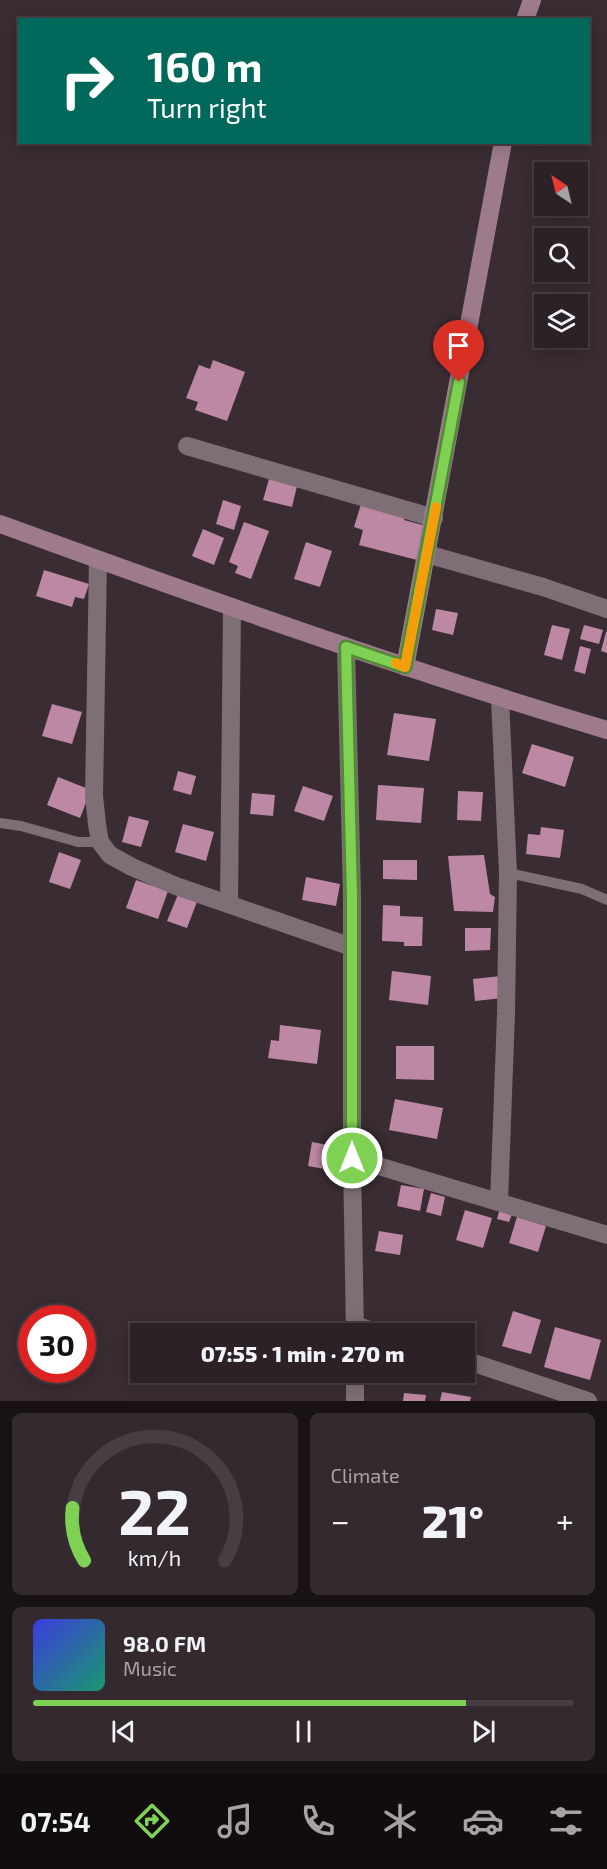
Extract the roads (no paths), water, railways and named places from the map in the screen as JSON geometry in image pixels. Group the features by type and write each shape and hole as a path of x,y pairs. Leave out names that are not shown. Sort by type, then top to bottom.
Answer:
{"street":[{"path":"526,18 532,0"},
{"path":"405,667 503,144"},
{"path":"187,446 434,518"},
{"path":"0,525 405,667 500,699 607,730"},
{"path":"427,554 543,586 607,609"},
{"path":"98,560 94,796 100,842 110,855 176,886 352,946"},
{"path":"229,903 232,607"},
{"path":"346,647 352,946 355,1323"},
{"path":"499,1202 506,1014 508,873 500,699"},
{"path":"352,1158 607,1234"},
{"path":"475,1363 588,1401"},
{"path":"355,1383 355,1401"}],"lane":[{"path":"0,823 21,826 78,842 100,842"},
{"path":"508,873 582,889 607,900"}]}
